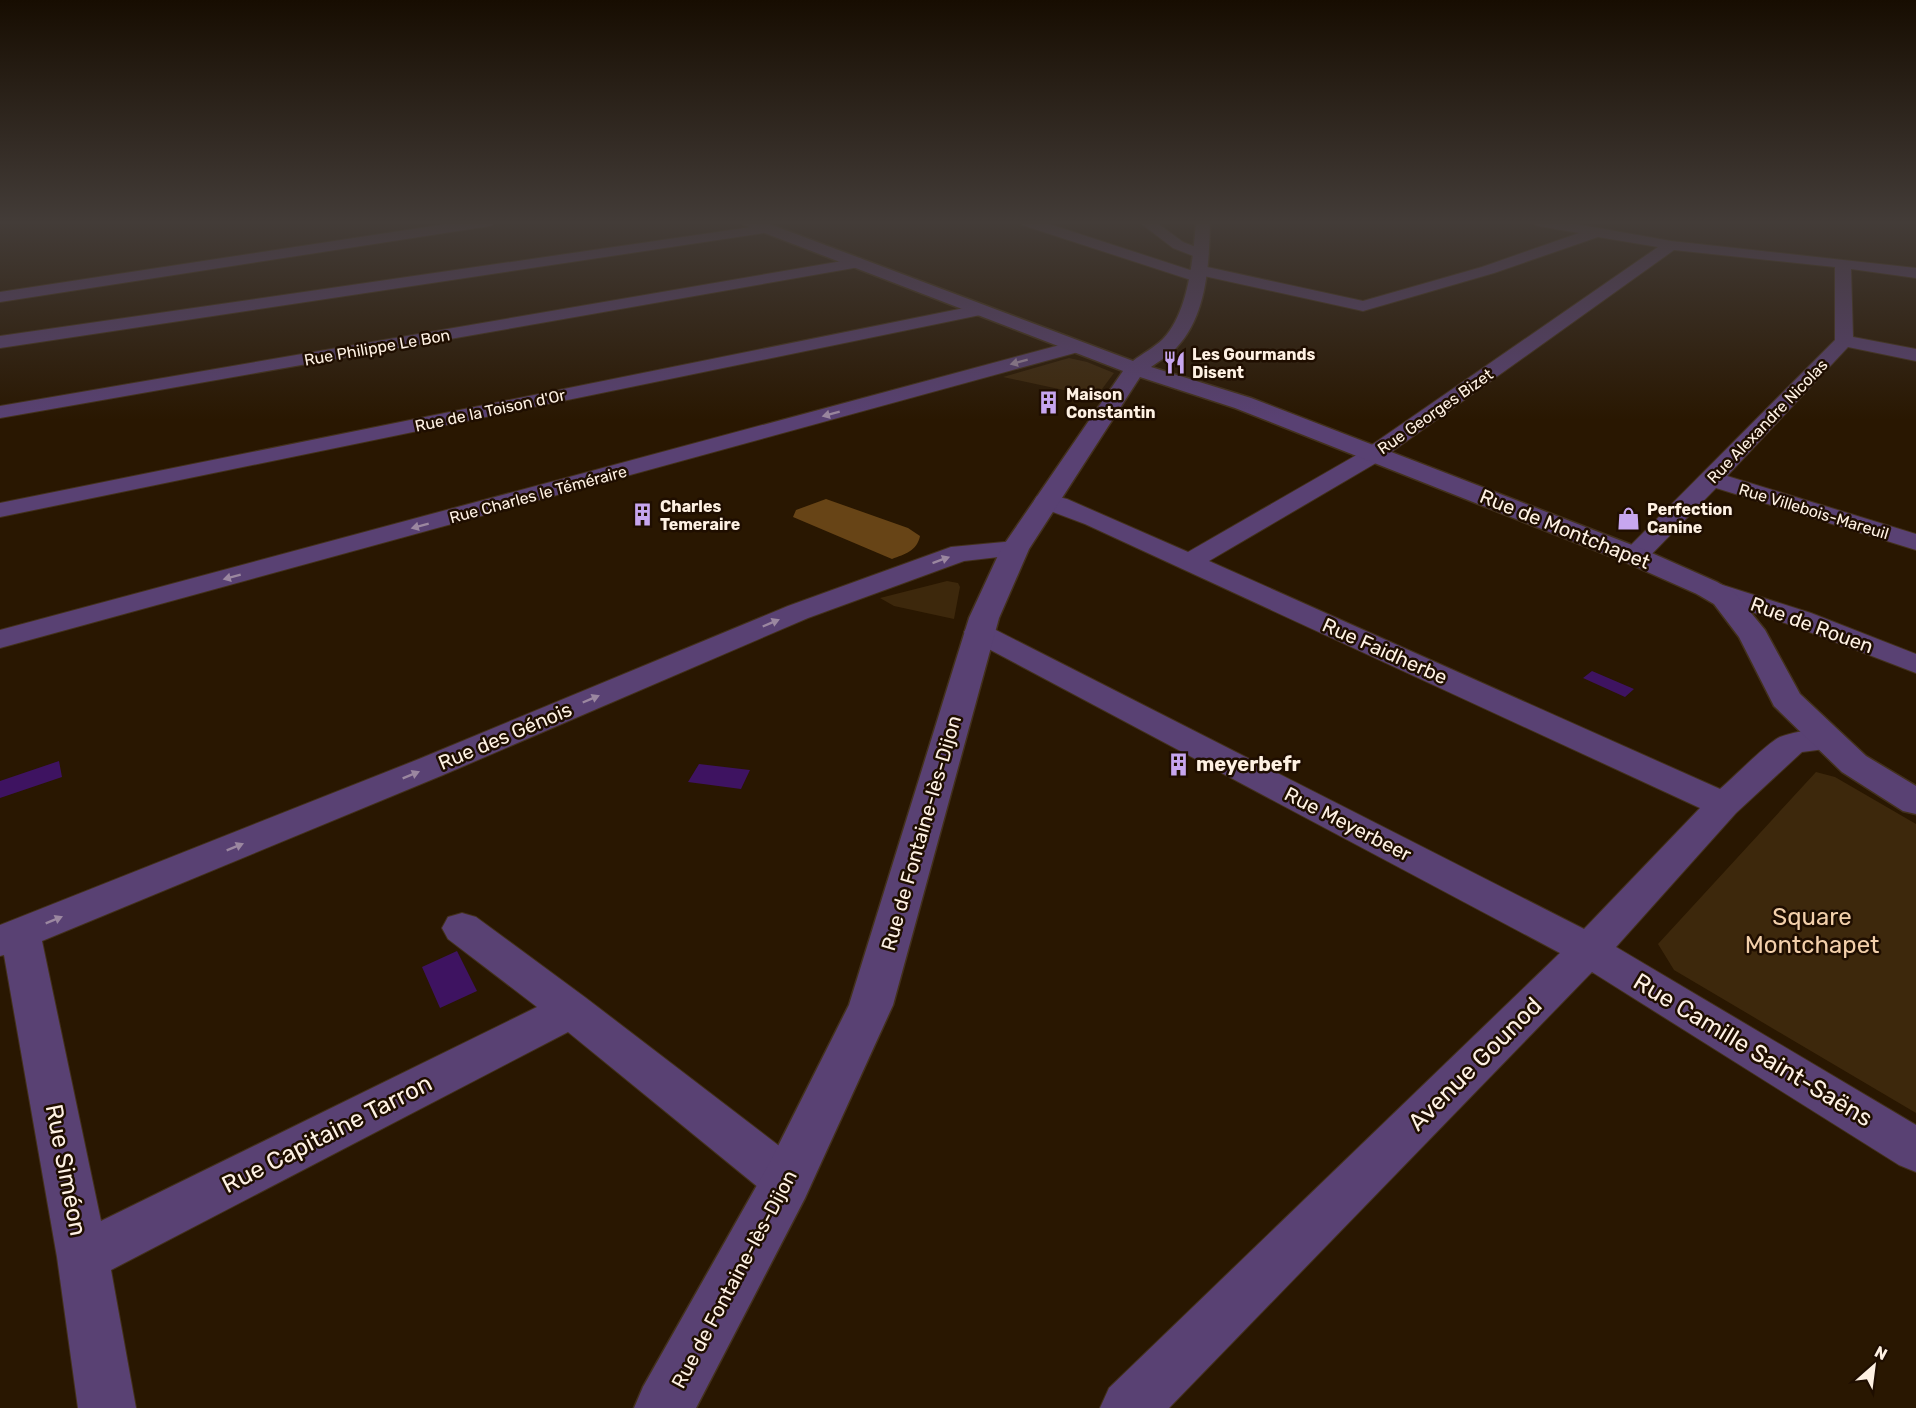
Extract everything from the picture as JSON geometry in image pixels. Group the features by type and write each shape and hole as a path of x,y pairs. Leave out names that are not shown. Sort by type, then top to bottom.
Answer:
{"street":[{"path":"0,297 61,288"},
{"path":"0,342 353,288"},
{"name":"Rue Philippe Le Bon","path":"0,412 717,288"},
{"name":"Rue de Montchapet","path":"923,288 1135,369 1243,404 1375,453 1635,556 1707,588 1724,598 1754,636 1786,699 1854,764 1916,802"},
{"name":"Rue de Fontaine-lès-Dijon","path":"664,1408 787,1181 872,1005 978,632 1015,549 1135,369 1170,343 1190,315 1195,288"},
{"path":"1286,288 1363,306 1427,288"},
{"name":"Rue Georges Bizet","path":"1189,562 1375,453 1610,288"},
{"name":"Rue Alexandre Nicolas","path":"1635,556 1712,480 1844,341 1844,288"},
{"name":"Rue de la Toison d'Or","path":"0,510 979,310"},
{"path":"1844,341 1916,355"},
{"name":"Rue Charles le Téméraire","path":"0,639 1076,347"},
{"name":"Rue Villebois-Mareuil","path":"1712,480 1916,542"},
{"name":"Rue Faidherbe","path":"1046,501 1058,504 1189,562 1724,805"},
{"name":"Rue des Génois","path":"10,937 431,767 798,612 960,553 1015,549"},
{"name":"Rue de Rouen","path":"1707,588 1801,620 1916,664"},
{"name":"Rue Meyerbeer","path":"978,632 1589,950"},
{"name":"Avenue Gounod","path":"1129,1408 1589,950 1724,805 1790,745 1806,741 1828,740"},
{"path":"462,928 571,1010 787,1181"},
{"name":"Rue Siméon","path":"10,937 83,1257 106,1408"},
{"name":"Rue Camille Saint-Saëns","path":"1589,950 1916,1150"},
{"name":"Rue Capitaine Tarron","path":"83,1257 571,1010"}],"green space":[{"path":"1069,358 1087,362 1114,373 1096,397 1003,377"},
{"path":"947,581 958,583 960,587 954,619 894,606 880,598"},
{"name":"Square Montchapet","path":"1816,772 1835,777 1916,824 1916,1113 1674,970 1658,944"}],"shaded area":[{"path":"826,499 908,528 920,536 918,541 910,551 892,559 793,517 796,510"},
{"path":"1592,671 1634,689 1625,697 1583,678"},
{"path":"59,761 62,777 0,798 0,781"},
{"path":"699,764 750,770 741,789 688,782"},
{"path":"457,951 477,991 440,1008 422,967"}],"place":[{"name":"Les Gourmands Disent","path":"1174,363"},
{"name":"Maison Constantin","path":"1048,403"},
{"name":"Charles Temeraire","path":"642,515"},
{"name":"Perfection Canine","path":"1629,518"},
{"name":"meyerbefr","path":"1178,764"}]}
